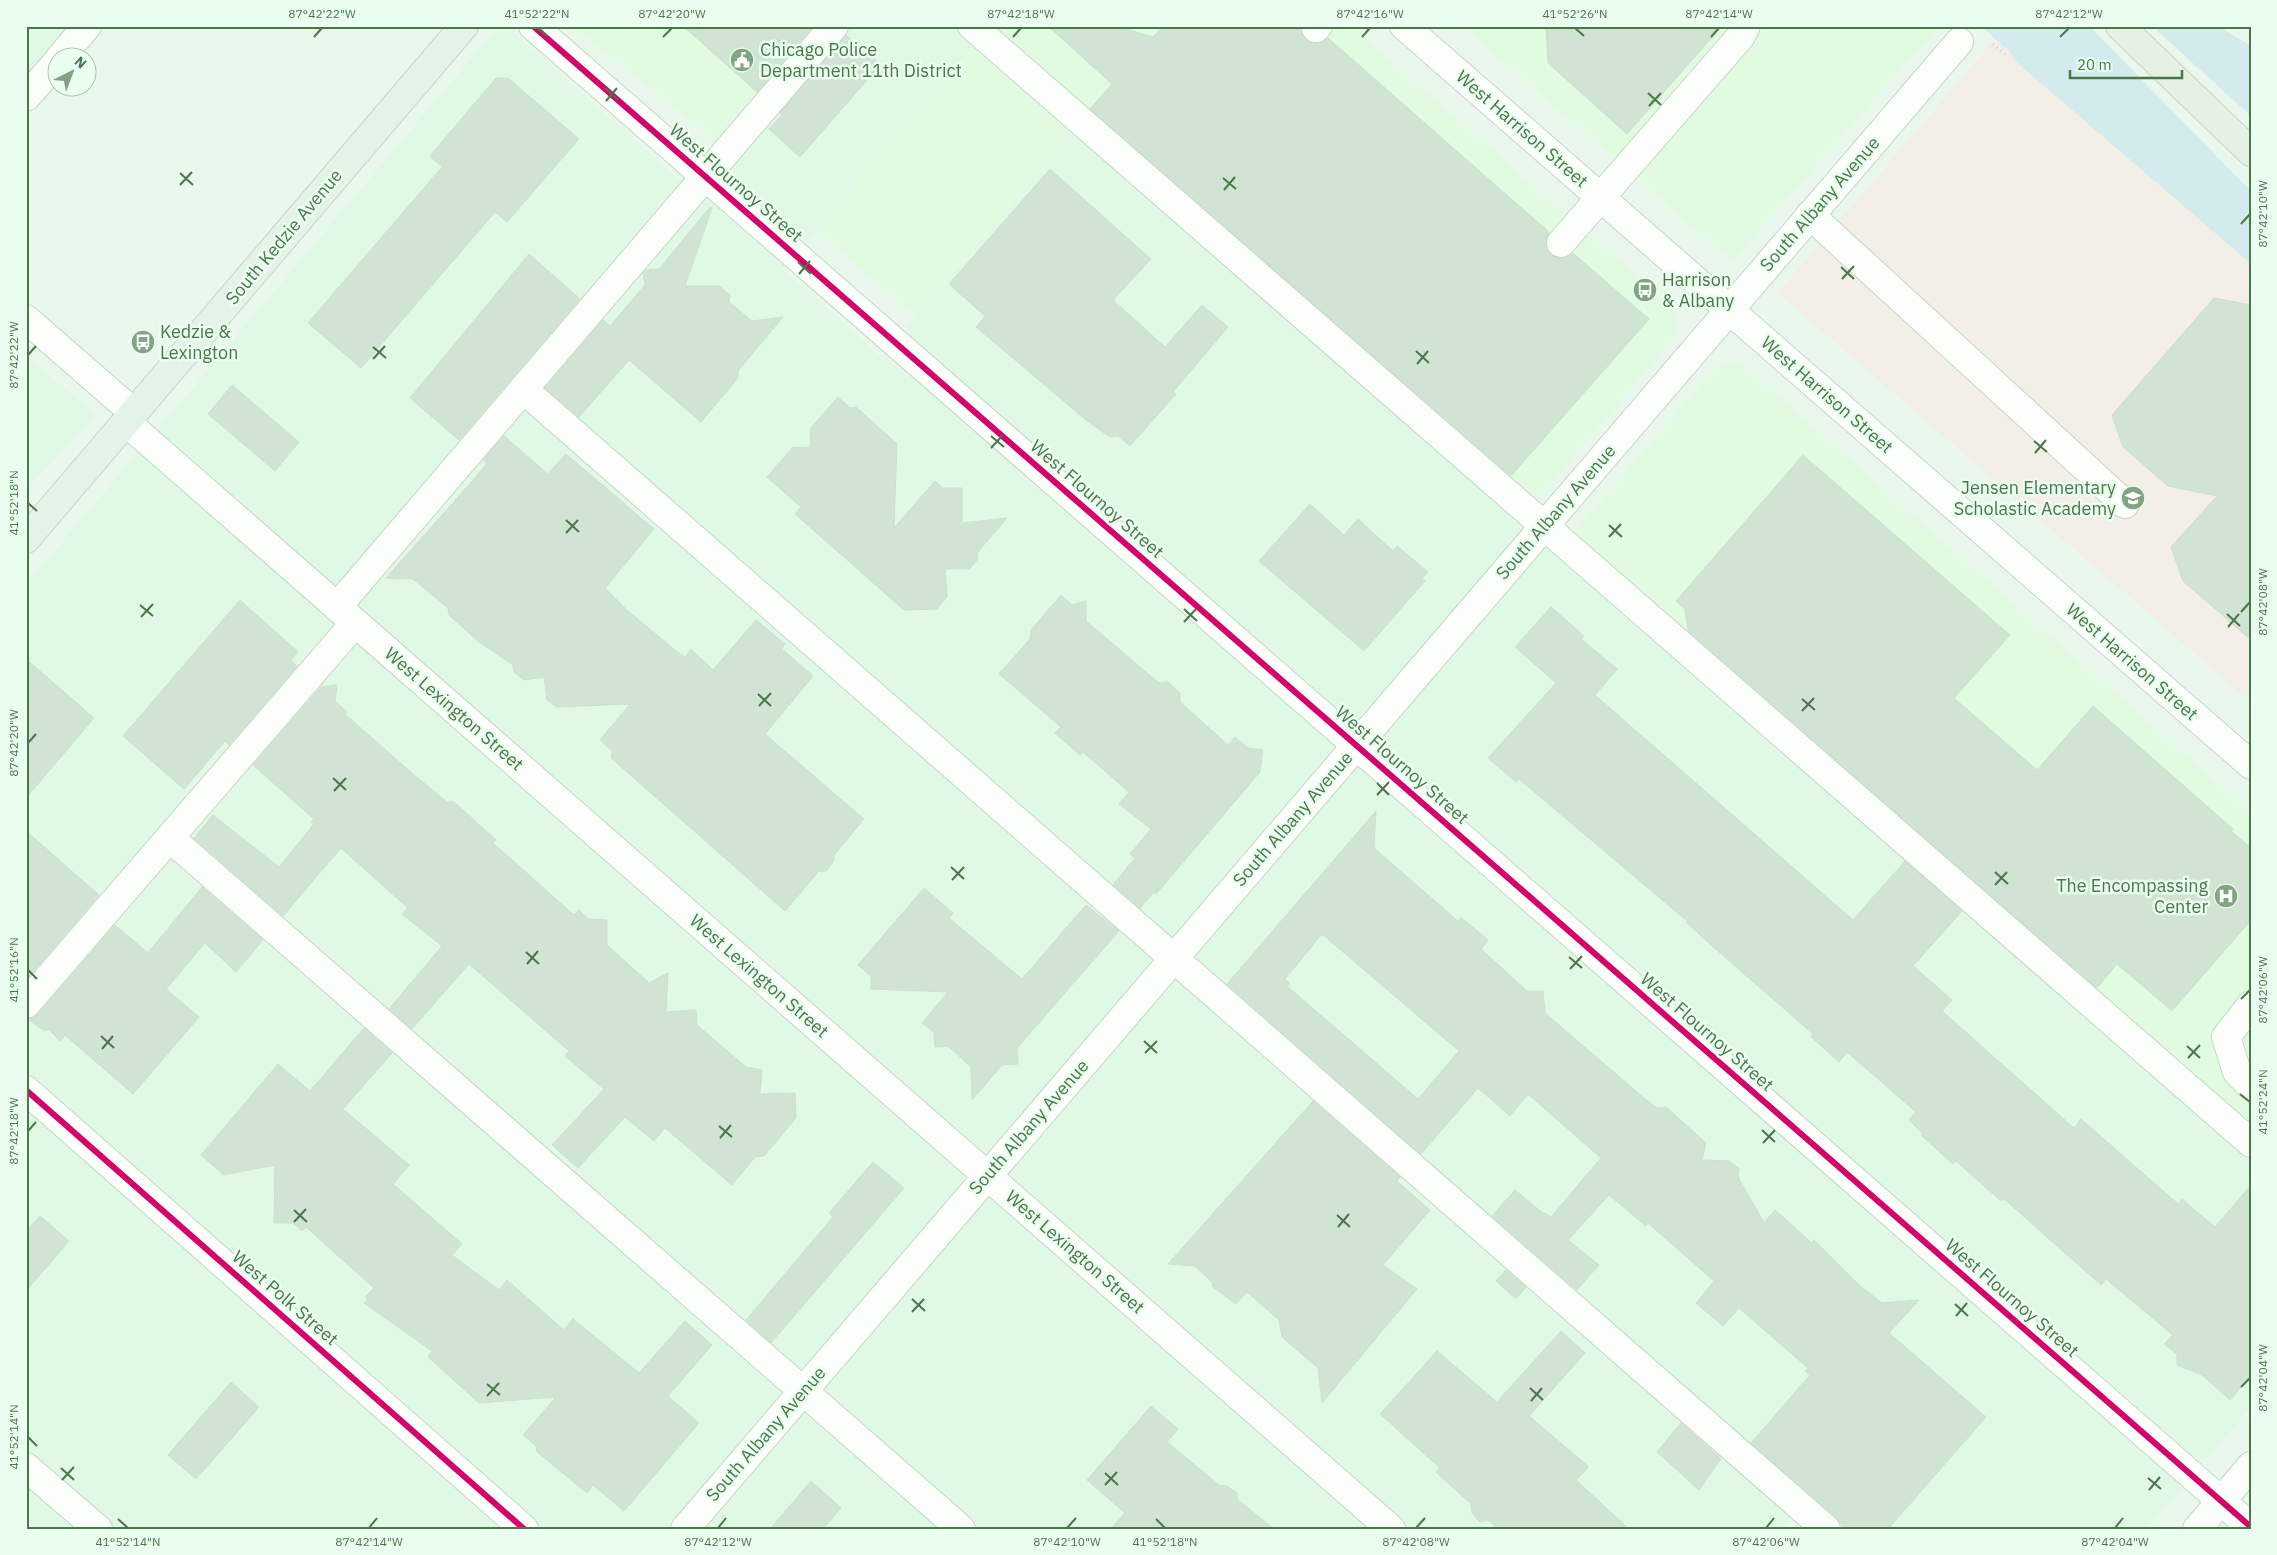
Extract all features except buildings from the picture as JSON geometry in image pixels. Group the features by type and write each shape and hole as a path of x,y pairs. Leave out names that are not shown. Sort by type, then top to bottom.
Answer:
{"highway":[{"path":"2120,26 2251,152"}],"main road":[{"name":"South Kedzie Avenue","path":"26,539 464,26"}],"street":[{"path":"68,48 87,26"},
{"name":"West Flournoy Street","path":"533,26 2251,1527"},
{"path":"26,1004 170,838 522,389 834,26"},
{"path":"972,26 2251,1143"},
{"name":"West Harrison Street","path":"1404,26 2251,765"},
{"path":"1561,242 1741,36 1746,26"},
{"name":"South Albany Avenue","path":"685,1529 1959,42"},
{"path":"26,97 48,72"},
{"path":"1810,215 2125,504"},
{"name":"West Lexington Street","path":"26,319 130,418 346,615 1391,1529"},
{"path":"522,389 1826,1529"},
{"path":"170,838 961,1529"},
{"path":"2251,1005 2226,1037 2237,1072 2251,1086"},
{"name":"West Polk Street","path":"26,1090 524,1529"},
{"path":"26,1466 98,1529"},
{"path":"2197,1529 2251,1466"}],"shaded area":[{"path":"26,26 87,26 68,48 48,48 48,71 26,97"},
{"path":"499,26 506,26 692,191 834,26 972,26 978,42 783,269 881,357 1077,128 2251,1143 2251,1407 2146,1529 1826,1529 1801,1507 1782,1529 26,1529 26,585"},
{"path":"573,26 834,26 727,150"},
{"path":"972,26 1351,26 1668,304 1676,314 1679,331 1528,511 1077,128 915,316 817,230 978,42"},
{"path":"1463,26 1939,26 1732,261"},
{"path":"1981,26 2089,26 2251,191 2251,264 2015,61 2010,52"},
{"path":"2152,26 2218,26 2251,46 2251,116"},
{"name":"Jensen Elementary Scholastic Academy","path":"1995,39 2010,52 2015,61 2251,264 2251,702 1778,293"},
{"path":"26,355 95,415 26,490"},
{"path":"1733,362 1746,368 2251,813 2251,1143 1566,543 1714,369"}],"cycle path":[{"path":"533,26 2251,1527"},
{"path":"26,1090 524,1529"}],"place":[{"name":"Chicago Police Department 11th District","path":"742,60"},
{"name":"Harrison & Albany","path":"1645,290"},
{"name":"Kedzie & Lexington","path":"143,342"},
{"name":"Jensen Elementary Scholastic Academy","path":"2133,498"},
{"name":"The Encompassing Center","path":"2226,896"}]}
